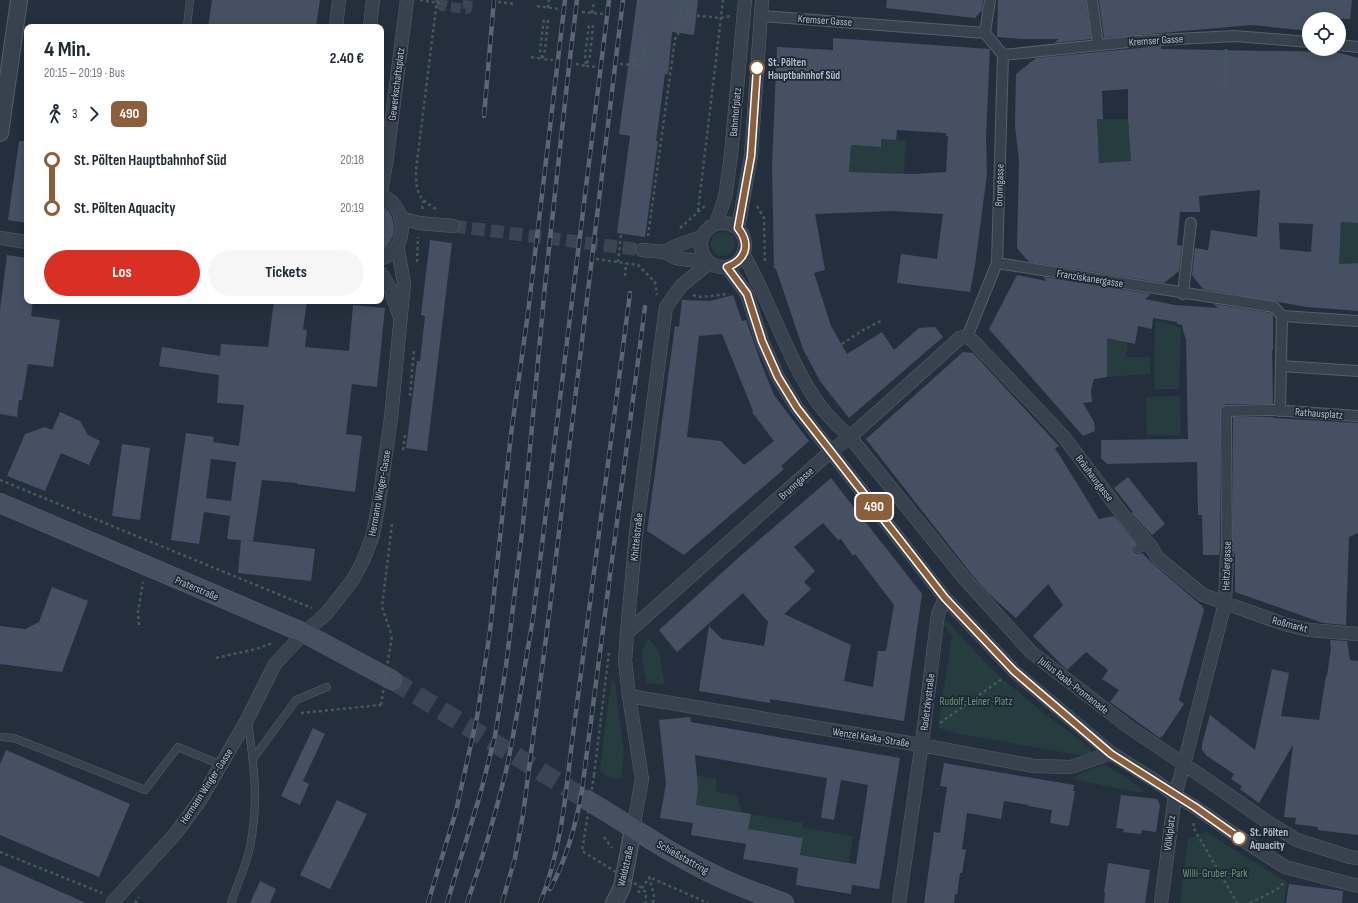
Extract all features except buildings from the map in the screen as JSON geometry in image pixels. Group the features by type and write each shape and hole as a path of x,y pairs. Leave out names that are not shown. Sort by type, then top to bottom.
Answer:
{"main road":[{"name":"Praterstraße","path":"0,503 304,633 392,680"},
{"name":"Schießstattring","path":"587,800 633,829 718,877 784,903"}],"street":[{"path":"0,133 19,0"},
{"path":"336,24 339,0"},
{"path":"370,24 373,0"},
{"name":"Gewerkschaftsplatz","path":"384,175 407,0"},
{"name":"Bahnhofplatz","path":"716,223 725,198 731,155 745,0"},
{"name":"Bahnhofplatz","path":"738,228 751,156 762,0"},
{"path":"990,0 985,33 1003,55"},
{"path":"1092,0 1098,45"},
{"name":"Kremser Gasse","path":"762,16 985,33"},
{"name":"Kremser Gasse","path":"1003,55 1138,41 1227,36 1302,41"},
{"path":"1346,45 1358,44"},
{"name":"Brunngasse","path":"627,632 830,452 850,437 960,338 970,339 997,263 1003,55"},
{"path":"384,197 390,200 397,208 401,218 402,232 392,253 384,257"},
{"path":"401,218 419,223 453,226"},
{"path":"724,222 732,224 738,228 745,240 745,248 739,260 734,265 727,267 717,267 708,261 700,248 701,237 708,227 716,223 724,222"},
{"path":"1183,294 1191,223"},
{"path":"664,252 678,245 701,237"},
{"path":"0,238 24,242"},
{"path":"645,244 676,258 708,261"},
{"name":"Hermann Winger-Gasse","path":"114,901 176,833 201,799 247,720 275,664 304,633 326,614 352,581 363,561 373,535 391,418 404,283 397,245"},
{"path":"743,254 761,288 793,360 810,392 837,425 850,437"},
{"name":"Khittelstraße","path":"633,829 642,780 629,696 626,662 627,632 636,533 666,307 681,286 708,261"},
{"name":"Franziskanergasse","path":"997,263 1183,294 1274,307 1282,316"},
{"path":"727,267 747,294 762,341 778,377 797,408 945,598 1014,671 1111,754 1157,782 1285,867 1358,886"},
{"name":"Hermann Winger-Gasse","path":"384,278 391,290 401,321"},
{"path":"1282,316 1358,321"},
{"name":"Rathausplatz","path":"1282,316 1281,366 1276,410 1358,416"},
{"name":"Bräuhausgasse","path":"970,339 1063,436 1126,518 1144,547 1158,558 1178,580 1203,595 1225,603"},
{"path":"1281,366 1358,371"},
{"name":"Heitzlergasse","path":"1184,764 1225,603 1228,555 1226,411 1276,410"},
{"name":"Julius Raab-Promenade","path":"850,437 964,578 1031,652 1130,728 1266,821 1297,840 1350,858 1358,858"},
{"name":"Radetzkystraße","path":"899,903 938,614 945,598"},
{"name":"Roßmarkt","path":"1225,603 1284,624 1309,630 1358,634"},
{"name":"Wenzel Kaska-Straße","path":"629,696 922,740 1034,766 1071,767 1111,754"},
{"name":"Völklplatz","path":"1161,903 1175,795 1184,764"},
{"name":"Waldstraße","path":"614,903 622,887 633,829"}],"lane":[{"path":"187,24 190,0"},
{"path":"253,759 296,700 327,687"},
{"path":"231,903 250,849 255,818 256,783 247,720"},
{"path":"0,737 14,738 145,790 178,747 221,765"}],"path":[{"path":"418,0 437,4"},
{"path":"437,0 416,176 416,187 424,201 439,210"},
{"path":"437,4 443,0"},
{"path":"548,8 549,0"},
{"path":"645,244 674,39 678,35 683,0"},
{"path":"678,230 698,212 723,0"},
{"path":"498,2 507,1 516,4"},
{"path":"592,13 594,3"},
{"path":"537,6 559,9"},
{"path":"582,12 603,14"},
{"path":"680,14 721,18 744,14"},
{"path":"542,59 540,50 544,19"},
{"path":"542,59 545,50 548,20"},
{"path":"586,66 589,25"},
{"path":"586,66 590,56 594,25"},
{"path":"620,64 642,66 646,35"},
{"path":"1224,88 1227,36"},
{"path":"531,57 553,60"},
{"path":"632,58 634,65"},
{"path":"634,65 636,59"},
{"path":"576,64 597,67"},
{"path":"618,262 622,234"},
{"path":"596,259 638,265 654,282 656,291"},
{"path":"625,276 626,263"},
{"path":"681,286 688,293 701,297 735,293 740,299 747,294"},
{"path":"842,344 863,330 883,320"},
{"path":"0,480 326,614"},
{"path":"139,625 138,612 143,587 143,564"},
{"path":"300,714 381,705 392,636"},
{"path":"216,658 256,649 277,642"},
{"path":"609,652 594,775 582,851 642,888 646,893 645,903"},
{"path":"922,740 1014,671"},
{"path":"1194,827 1237,903"},
{"path":"0,852 114,901"},
{"path":"1250,903 1276,890 1282,885 1285,867"},
{"path":"635,897 649,877"},
{"path":"649,877 654,895 653,903"},
{"path":"649,877 708,903"}],"green space":[{"path":"1097,119 1128,119 1131,161 1099,163"},
{"path":"881,139 906,141 904,173 849,172 851,145 881,147"},
{"path":"1341,222 1358,223 1358,263 1339,264"},
{"path":"723,232 731,236 735,244 731,252 723,256 715,252 711,244 715,236"},
{"path":"1155,320 1181,327 1179,389 1154,389"},
{"path":"1107,338 1128,342 1126,357 1150,357 1150,374 1107,377"},
{"path":"1180,396 1181,435 1147,435 1146,397"},
{"name":"Rudolf-Leiner-Platz","path":"946,620 1005,681 1042,712 1088,746 1092,751 1091,753 1084,755 1073,754 960,734 939,728 952,636 943,625"},
{"path":"649,639 659,651 665,685 647,683 642,654 645,644"},
{"path":"612,678 615,683 624,753 622,776 620,779 611,778 600,771"},
{"path":"1105,765 1121,774 1146,792 1143,793 1075,780 1075,777 1082,773"},
{"path":"698,776 716,779 716,792 736,795 742,812 696,805"},
{"path":"751,814 803,823 803,828 853,836 849,862 801,855 803,838 748,829"},
{"name":"Willi-Gruber-Park","path":"1206,832 1287,882 1284,903 1180,903 1188,839"}],"tunnel":[{"path":"443,0 442,6 467,9 468,0"},
{"path":"453,226 642,250"},
{"path":"392,680 587,800"}],"railway":[{"path":"484,116 494,0"},
{"path":"428,903 456,811 477,717 490,631 511,434 528,313 565,0"},
{"path":"447,903 480,795 495,736 506,666 523,524 545,285 577,0"},
{"path":"467,903 488,838 506,771 533,618 609,0"},
{"path":"502,903 515,858 523,815 550,607 623,0"},
{"path":"540,903 557,847 564,809 630,293"},
{"path":"550,889 570,841 582,790 645,307"}],"bus line":[{"name":"490","path":"757,68 751,156 738,228 745,240 745,248 739,260 734,265 727,267 747,294 762,341 778,377 797,408 945,598 1014,671 1111,754 1157,782 1239,838"}],"place":[{"name":"St. Pölten Hauptbahnhof Süd","path":"757,68"},
{"name":"St. Pölten Aquacity","path":"1239,838"}]}
